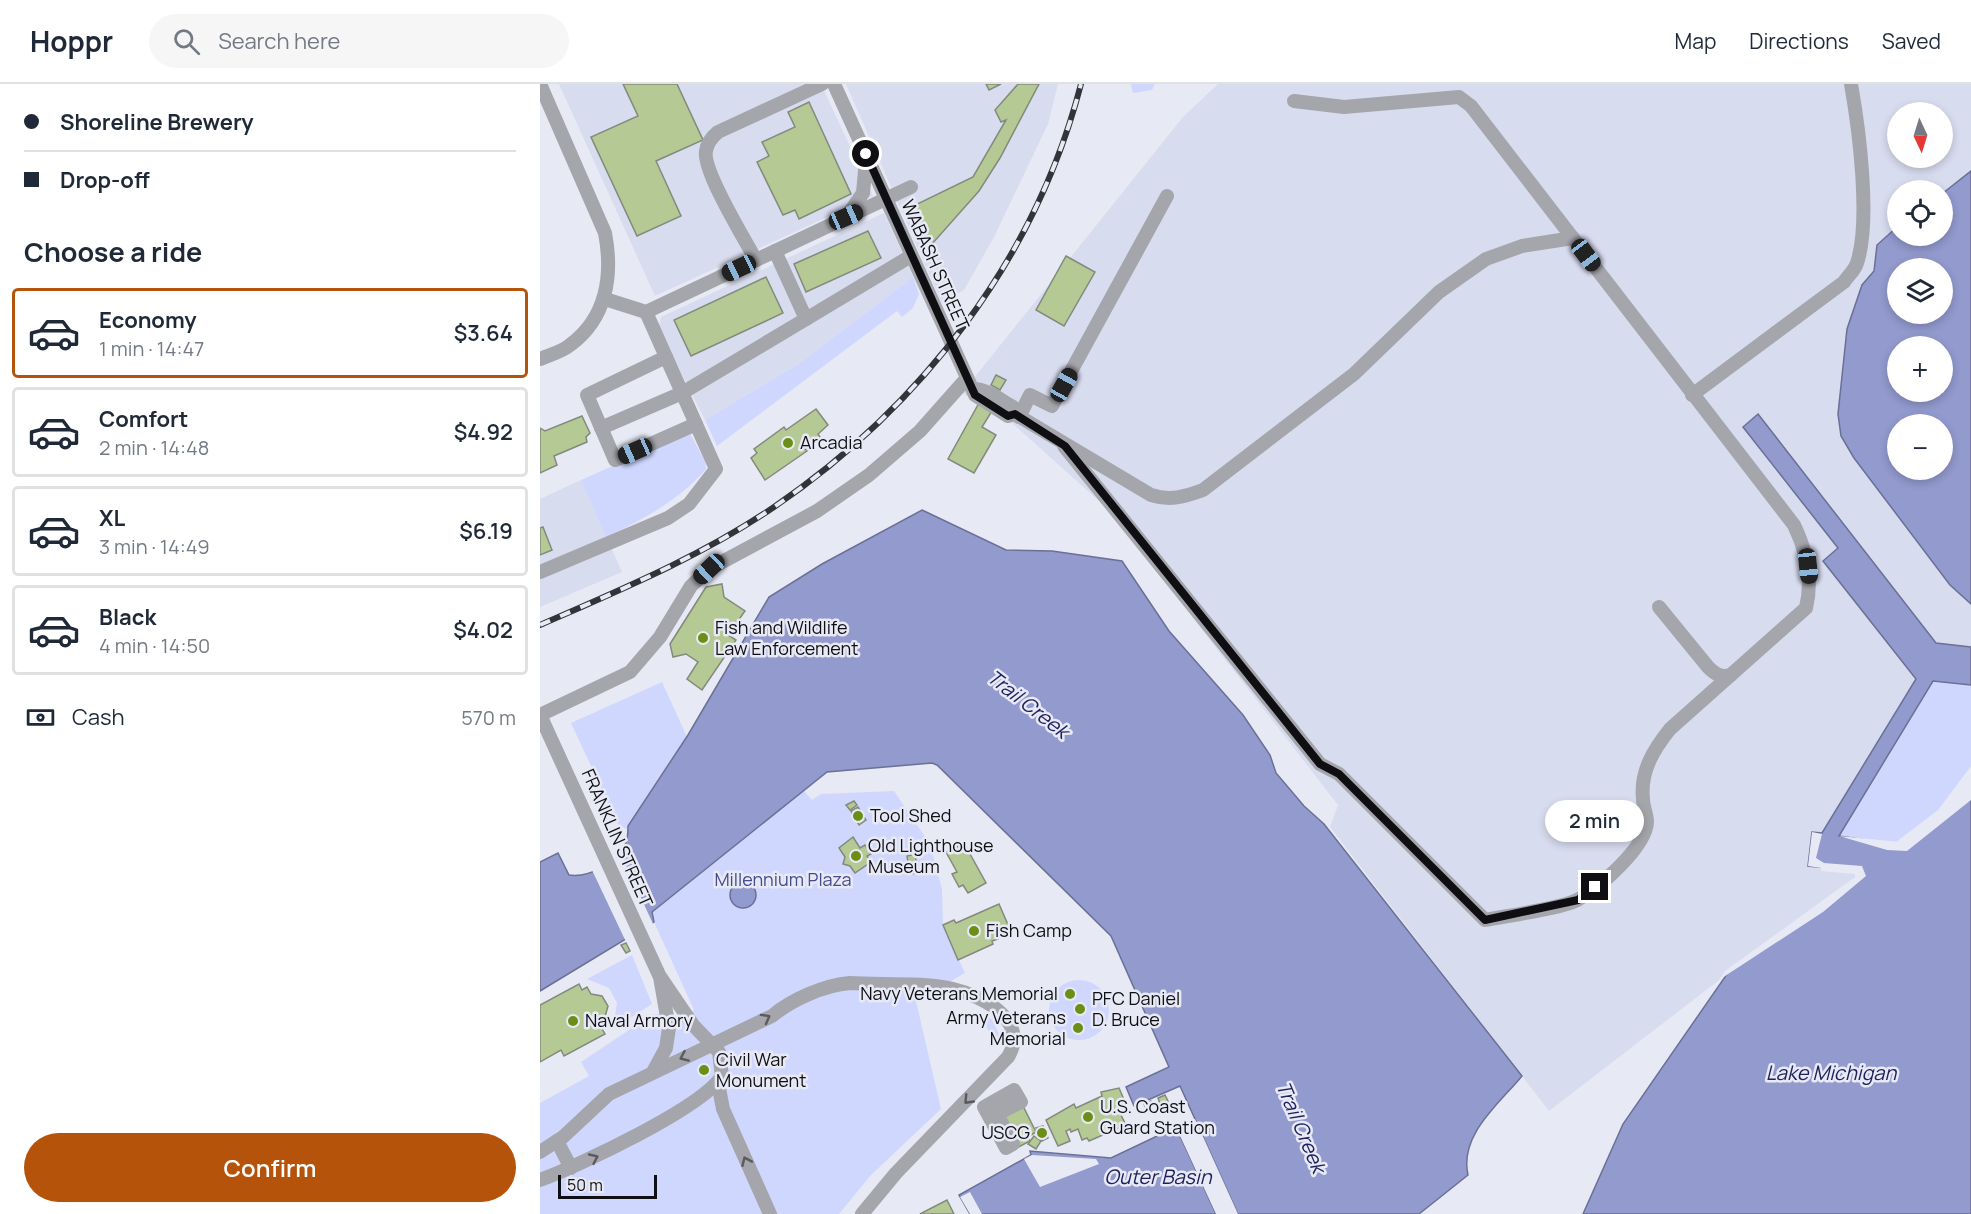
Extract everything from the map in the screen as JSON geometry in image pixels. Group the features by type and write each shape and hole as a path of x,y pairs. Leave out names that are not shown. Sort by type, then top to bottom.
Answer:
{"street":[{"path":"540,84 605,232 609,255 605,299 593,322 569,346 540,359"},
{"path":"756,260 714,180 705,153 710,140 718,132 822,84"},
{"name":"WABASH STREET","path":"834,84 970,383"},
{"path":"1692,395 1844,282 1856,266 1860,250 1862,179 1851,84"},
{"path":"1065,446 1320,764 1339,774 1485,920 1578,900 1640,845 1647,823 1642,797 1644,780 1653,750 1670,729 1806,608 1810,589 1808,566 1804,546 1794,525 1471,106 1459,97 1344,107 1294,101"},
{"name":"WABASH STREET","path":"846,217 863,193 866,154"},
{"path":"605,299 646,312 911,187"},
{"path":"1039,429 1167,196"},
{"path":"540,715 630,672 660,638 691,586 709,569 817,512 869,475 920,431 970,383 1013,407 1017,416 1065,446 1143,490 1165,500 1185,497 1203,490 1354,374 1439,292 1486,259 1522,246 1573,238"},
{"path":"775,251 806,319"},
{"path":"601,428 682,393 911,256"},
{"path":"540,572 668,518 689,504 716,469 646,312"},
{"path":"666,357 587,395 615,460 696,424"},
{"path":"1017,416 1030,395 1052,406"},
{"path":"1659,607 1708,667 1716,674 1725,677 1731,675"},
{"name":"FRANKLIN STREET","path":"540,715 660,977 693,1025 714,1044"},
{"name":"FRANKLIN STREET","path":"654,1070 666,1048 669,1028 660,977"},
{"path":"540,1152 557,1141 609,1094 654,1070 772,1016 780,1008 842,984 952,988 989,1005 1005,1016 1013,1032 1013,1049 1008,1057 896,1173 862,1214"},
{"path":"540,1180 571,1168 636,1135 718,1083 722,1076 722,1059 714,1044"},
{"path":"718,1083 723,1108 770,1214"},
{"path":"557,1141 571,1168"}],"shaded area":[{"path":"559,84 821,84 873,196 655,296"},
{"path":"846,84 1058,84 1048,124 994,237 964,290 942,303"},
{"path":"1218,84 1971,84 1971,685 1933,681 1839,836 1858,871 1858,879 1727,974 1549,1111 1330,827 1338,805 1109,510 1012,423 962,393 1183,117"},
{"path":"884,213 913,277 800,363 705,420 664,339 659,326 661,317"},
{"path":"581,480 622,572 540,607 540,499"}],"green space":[{"path":"1131,84 1155,84 1152,90 1133,93"},
{"path":"913,277 919,294 913,308 902,317 897,311 717,446 705,420 800,363"},
{"path":"689,432 705,461 706,469 672,500 606,537 581,480"},
{"path":"1933,680 1971,685 1971,766 1938,810 1896,842 1839,836"},
{"path":"662,682 687,737 656,782 628,830 618,824 571,723"},
{"name":"Millennium Plaza","path":"804,791 812,800 821,794 894,791 930,844 942,889 943,925 965,973 916,1001 941,1109 871,1175 839,1214 540,1214 540,1103 589,1076 581,1062 653,1014 661,1014 663,1030 694,1010 654,922 652,912"},
{"path":"632,955 652,1004 613,1029 617,1003 609,988 587,979"},
{"path":"1073,980 1085,980 1096,985 1104,993 1109,1010 1107,1022 1096,1035 1085,1040 1073,1040 1062,1035 1054,1027 1049,1016 1049,1004 1054,993 1062,985"},
{"path":"988,1016 993,1021 1002,1041 997,1047 984,1022"}],"water":[{"path":"1971,171 1971,604 1950,585 1854,458 1841,436 1838,414 1847,329 1862,285 1874,271 1877,245 1887,236 1887,246 1953,246 1953,185"},
{"name":"Lake Michigan","path":"1758,414 1936,643 1971,647 1971,685 1933,681 1839,836 1900,845 1971,792 1971,1214 1583,1214 1623,1124 1727,974 1858,879 1858,871 1808,866 1812,832 1822,833 1916,679 1823,561 1838,548 1743,427"},
{"name":"Trail Creek","path":"922,510 1006,550 1052,551 1122,561 1169,631 1243,715 1270,755 1276,773 1304,806 1324,824 1522,1076 1492,1109 1475,1133 1469,1147 1468,1175 1419,1214 1238,1214 1180,1086 1134,1106 1126,1087 1169,1067 1111,936 937,765 932,763 827,772 652,912 654,922 540,991 540,862 558,853 569,875 577,875 593,872 615,858 626,843 628,826 688,735 769,597 822,564"},
{"path":"743,882 752,886 756,895 752,904 743,908 734,904 730,895 734,886"},
{"name":"Outer Basin","path":"1176,1127 1216,1214 970,1214 959,1195 1031,1155 1030,1151 1111,1158"}],"pier":[{"path":"1971,789 1971,800 1907,851 1887,850 1839,836 1899,842"},
{"path":"1812,832 1822,834 1816,858 1824,863 1862,866 1866,876 1823,912 1719,980 1725,971 1855,877 1855,874 1821,871 1821,868 1808,866"},
{"path":"618,848 654,926 627,944 591,868 607,860"},
{"path":"1195,1119 1238,1214 1235,1214 1192,1120"},
{"path":"1179,1126 1219,1214 1216,1214 1176,1127"},
{"path":"1032,1155 1096,1159 1099,1164 1040,1187 1024,1159"},
{"path":"970,1192 982,1214 970,1214 960,1197"}],"building":[{"path":"623,84 677,84 703,140 656,161 681,216 637,236 591,137 638,116"},
{"path":"986,84 1001,84 989,90"},
{"path":"1018,84 1039,84 1000,158 979,191 932,244 920,233 909,208 973,177 1006,120 1001,122 995,110"},
{"path":"809,102 851,194 799,219 795,210 783,215 757,162 769,156 762,142 795,127 788,112"},
{"path":"868,231 881,258 806,292 794,264"},
{"path":"1066,256 1095,272 1064,326 1036,310"},
{"path":"766,277 783,313 691,356 674,320"},
{"path":"996,375 1006,380 1000,390 991,385"},
{"path":"979,403 992,411 982,427 996,435 974,473 948,459"},
{"name":"Arcadia","path":"816,409 828,425 818,434 820,437 805,449 807,451 765,480 751,458 757,453 754,449 784,427 786,430"},
{"path":"582,416 590,433 586,437 587,442 554,456 557,465 540,473 540,428 545,431"},
{"path":"543,527 552,550 540,555 540,528"},
{"name":"Fish and Wildlife Law Enforcement","path":"722,584 724,597 745,611 728,635 736,640 702,690 687,679 698,662 686,654 673,657 670,644 706,587"},
{"path":"854,801 857,805 850,810 846,805"},
{"name":"Tool Shed","path":"858,807 866,820 859,825 851,811"},
{"path":"619,832 623,841 617,844 613,835"},
{"name":"Old Lighthouse Museum","path":"853,837 860,848 865,845 871,854 867,856 871,862 855,873 850,866 843,864 845,857 839,848"},
{"path":"964,843 986,883 968,893 963,885 959,887 952,874 957,872 946,852"},
{"path":"915,854 918,873 910,874 907,856"},
{"name":"Fish Camp","path":"999,904 1009,927 996,935 998,939 992,941 993,944 958,960 943,925 954,920 956,923"},
{"path":"626,943 630,951 626,953 621,945"},
{"name":"Naval Armory","path":"579,984 582,990 587,987 591,994 602,996 608,1006 605,1017 609,1024 601,1027 605,1034 564,1056 561,1050 540,1062 540,1005"},
{"name":"U.S. Coast Guard Station","path":"1119,1088 1128,1109 1120,1113 1126,1125 1089,1141 1087,1138 1082,1140 1078,1129 1071,1132 1070,1129 1066,1131 1070,1141 1058,1146 1046,1120 1074,1104 1076,1108 1102,1096 1101,1092"},
{"path":"1165,1095 1168,1101 1160,1104 1158,1098"},
{"path":"1151,1101 1153,1106 1146,1109 1144,1104"},
{"path":"1021,1102 1036,1132 1028,1137 1030,1141 1015,1149 997,1114"},
{"name":"USCG","path":"1043,1126 1048,1138 1042,1141 1036,1128"},
{"name":"USCG","path":"1034,1136 1041,1141 1036,1149 1028,1144"},
{"path":"947,1200 954,1214 920,1214"}],"railway":[{"path":"540,625 689,557 747,525 828,467 878,423 924,375 966,323 1003,268 1035,209 1061,148 1081,84"}],"place":[{"name":"Arcadia","path":"788,443"},
{"name":"Fish and Wildlife Law Enforcement","path":"703,638"},
{"name":"Tool Shed","path":"858,816"},
{"name":"Old Lighthouse Museum","path":"856,856"},
{"name":"Fish Camp","path":"974,931"},
{"name":"Navy Veterans Memorial","path":"1070,994"},
{"name":"PFC Daniel D. Bruce","path":"1080,1009"},
{"name":"Naval Armory","path":"573,1021"},
{"name":"Army Veterans Memorial","path":"1078,1028"},
{"name":"Civil War Monument","path":"704,1070"},
{"name":"U.S. Coast Guard Station","path":"1088,1117"},
{"name":"USCG","path":"1042,1133"}],"route":[{"path":"866,154 975,395 1008,416 1015,414 1065,446 1320,764 1339,774 1485,920 1578,900 1595,887"}]}
